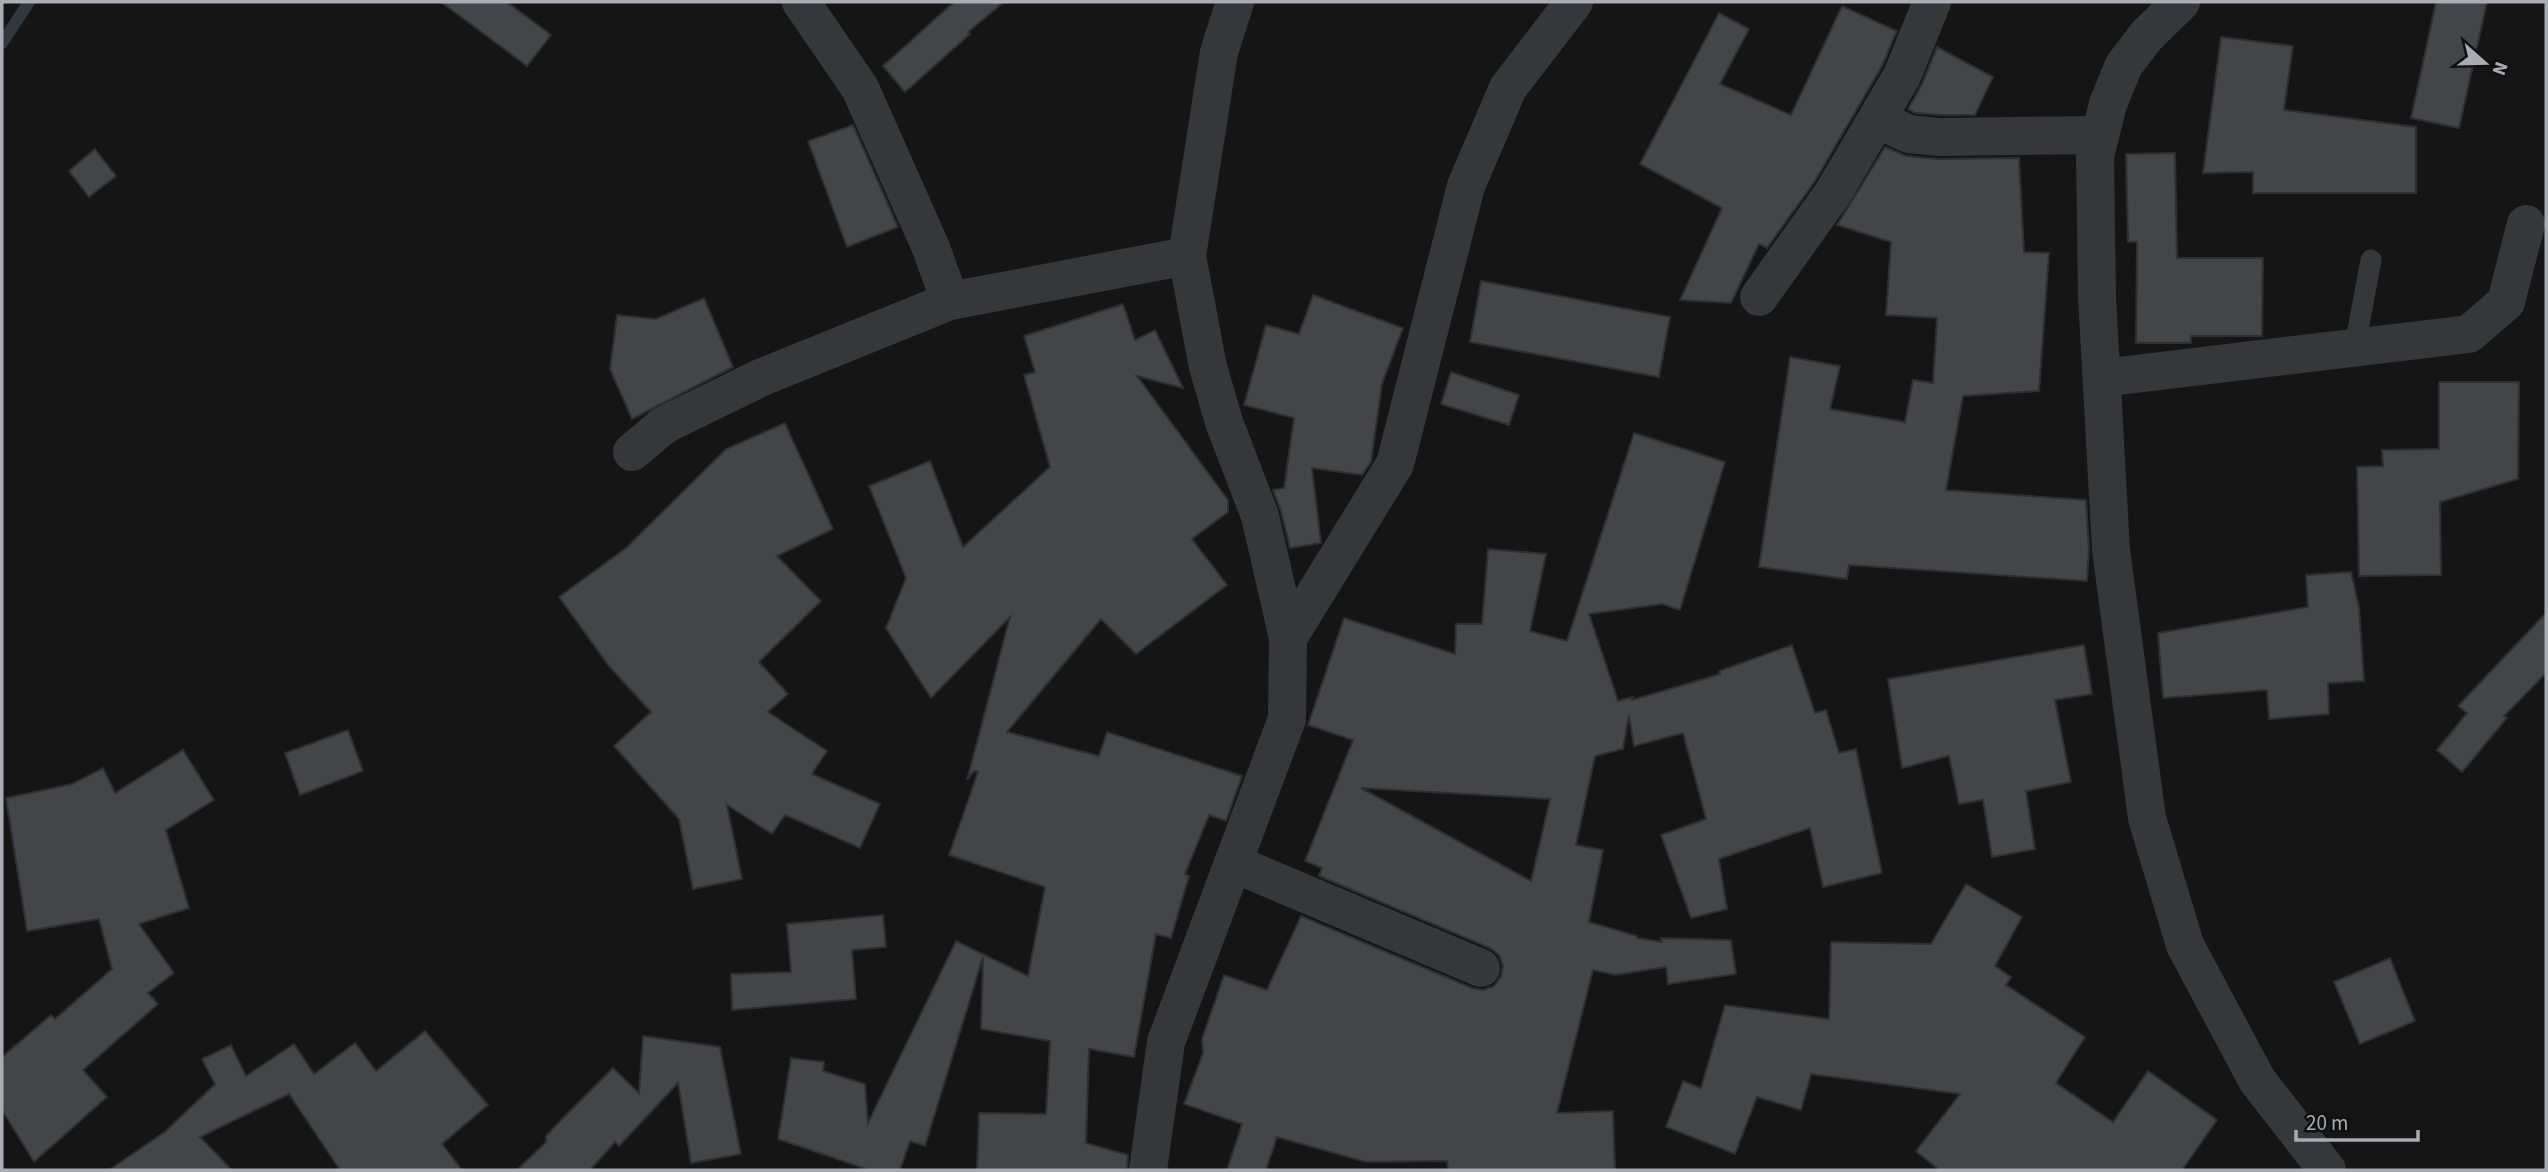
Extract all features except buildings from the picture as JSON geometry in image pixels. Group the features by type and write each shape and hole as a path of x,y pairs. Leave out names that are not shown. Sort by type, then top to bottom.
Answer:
{"street":[{"path":"801,2 860,88 931,248 950,301"},
{"path":"1148,1170 1166,1042 1235,864 1287,719 1288,638 1260,516 1224,422 1208,367 1187,256 1219,52 1236,2"},
{"path":"1288,638 1395,464 1466,186 1508,88 1574,2"},
{"path":"1759,297 1833,192 1877,119 1902,76 1932,2"},
{"path":"2181,2 2147,34 2124,65 2108,103 2095,156 2096,297 2111,550 2147,818 2185,945 2257,1080 2327,1170"},
{"path":"1877,119 1909,134 2100,135"},
{"path":"2102,378 2469,334 2506,302 2526,224"},
{"path":"632,452 664,425 760,378 950,301 1187,256"},
{"path":"1235,864 1481,968"}],"lane":[{"path":"2355,346 2371,260"}],"waterway":[{"path":"2,43 29,2"}]}
